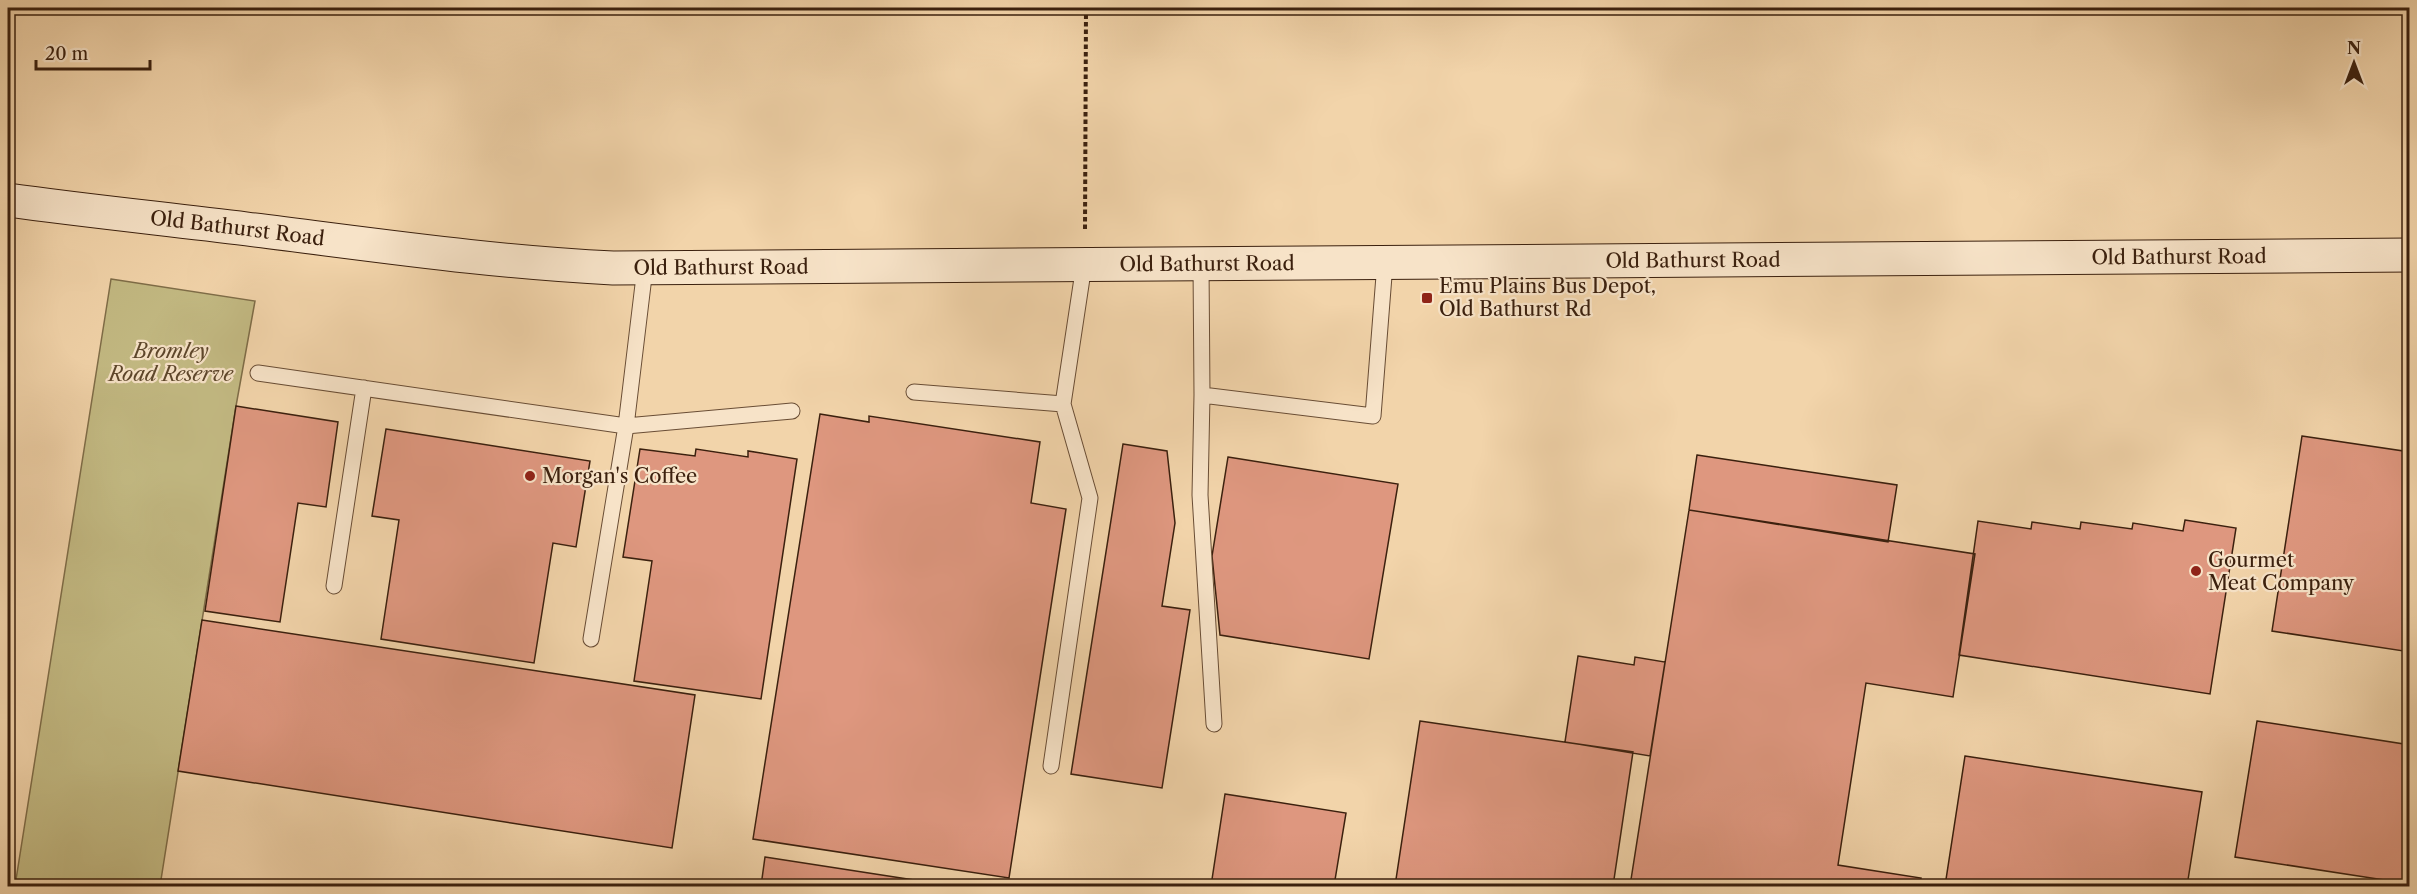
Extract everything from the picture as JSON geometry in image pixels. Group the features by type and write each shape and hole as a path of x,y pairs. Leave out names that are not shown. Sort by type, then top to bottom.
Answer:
{"main road":[{"name":"Old Bathurst Road","path":"8,200 484,260 545,265 645,268 2409,255"}],"lane":[{"path":"1202,395 1373,416 1385,263"},
{"path":"1201,264 1200,495 1214,724"},
{"path":"1051,766 1090,498 1063,404 1084,265"},
{"path":"591,639 626,426 645,268"},
{"path":"258,373 626,426 792,411"},
{"path":"334,586 364,388"},
{"path":"914,392 1063,404"}],"path":[{"path":"1084,265 1086,8"}],"green space":[{"name":"Bromley Road Reserve","path":"111,279 255,301 236,406 160,886 15,886"}],"building":[{"path":"236,406 338,422 326,507 298,503 280,622 205,611"},
{"path":"820,414 869,422 869,416 1040,442 1031,503 1066,509 1009,878 753,839"},
{"path":"386,429 590,461 576,547 553,543 534,663 381,639 399,520 372,516"},
{"path":"2302,436 2410,452 2410,652 2272,631"},
{"path":"1123,444 1167,451 1175,523 1162,606 1190,610 1162,788 1071,774"},
{"path":"640,449 695,456 696,449 748,457 748,451 797,459 761,699 634,681 652,561 623,557"},
{"path":"1697,455 1897,485 1888,542 1689,510"},
{"path":"1228,457 1398,484 1369,659 1220,635 1212,556"},
{"path":"1689,510 1975,554 1953,697 1866,683 1838,865 1921,878 1919,886 1630,886"},
{"path":"2185,520 2236,528 2210,694 1959,655 1978,521 2031,529 2032,522 2080,529 2081,522 2132,529 2133,523 2183,531"},
{"path":"202,620 695,695 672,848 178,771"},
{"path":"1578,656 1634,665 1635,657 1665,662 1650,756 1565,742"},
{"path":"1420,721 1633,752 1613,886 1395,886"},
{"path":"2257,721 2410,745 2410,884 2235,857"},
{"path":"1965,756 2202,792 2187,886 1945,886"},
{"path":"1225,794 1346,813 1334,886 1211,886"},
{"path":"765,857 953,886 761,886"}],"place":[{"name":"Emu Plains Bus Depot, Old Bathurst Rd","path":"1427,298"},
{"name":"Morgan's Coffee","path":"530,476"},
{"name":"Gourmet Meat Company","path":"2196,571"}]}
